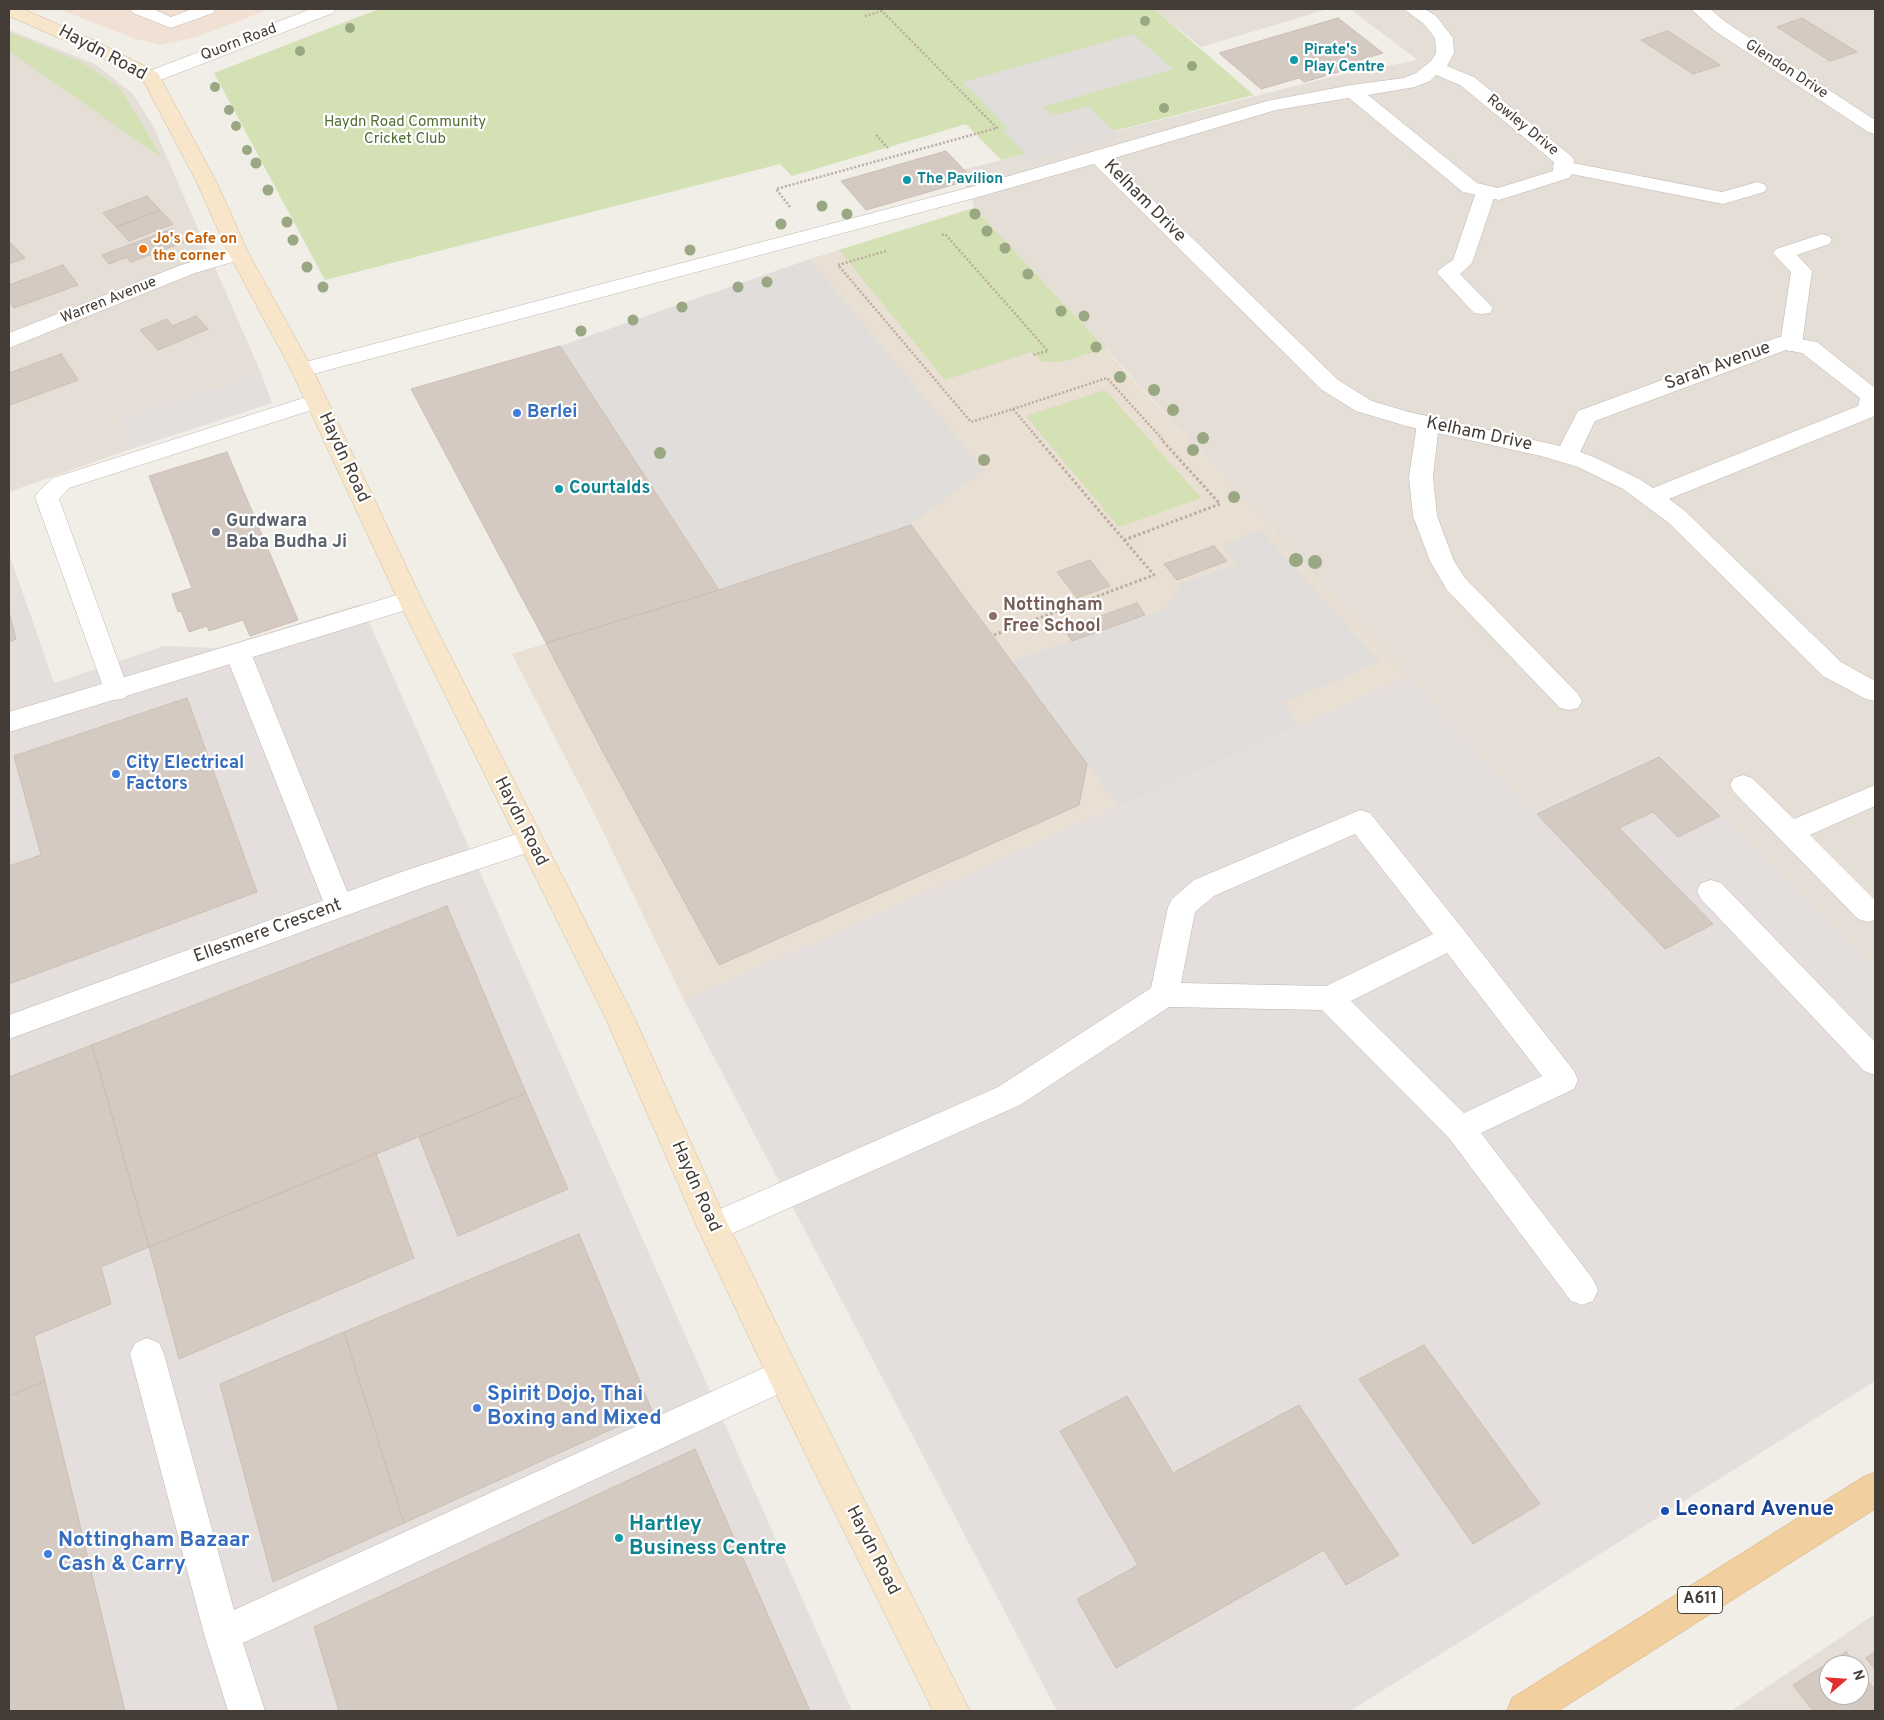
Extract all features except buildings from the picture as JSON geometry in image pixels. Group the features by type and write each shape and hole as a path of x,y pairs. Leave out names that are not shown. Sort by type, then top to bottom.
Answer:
{"main road":[{"name":"A611","path":"1525,1711 1875,1489"}],"street":[{"name":"Haydn Road","path":"9,9 90,44 150,77 206,181 239,254 302,370 410,600 529,841 620,1019 713,1227 784,1375 952,1711"},
{"path":"139,9 171,23 207,9"},
{"name":"Quorn Road","path":"150,77 327,9"},
{"path":"302,370 971,193 1274,105 1408,83 1423,77 1439,64 1445,53 1444,38 1430,20 1413,9"},
{"name":"Glendon Drive","path":"1700,9 1721,27 1875,128"},
{"name":"Rowley Drive","path":"1351,91 1470,188 1499,194 1562,174 1564,160 1467,81 1434,68"},
{"name":"Kelham Drive","path":"1098,157 1330,385 1364,406 1406,419 1545,448 1586,462 1631,484 1677,517 1832,669 1875,692"},
{"path":"1563,167 1723,198 1757,188"},
{"path":"1482,308 1447,273 1462,263 1486,192"},
{"path":"1791,344 1802,271 1783,253 1822,240"},
{"name":"Warren Avenue","path":"9,342 188,269 239,254"},
{"name":"Sarah Avenue","path":"1567,456 1586,416 1784,343 1809,347 1871,396 1872,404 1869,410 1650,498"},
{"path":"116,691 46,497 61,483 316,401"},
{"path":"1428,424 1421,477 1425,516 1442,561 1456,584 1569,701"},
{"path":"9,722 410,600"},
{"path":"238,653 339,906"},
{"path":"1743,785 1868,911"},
{"path":"1790,832 1875,795"},
{"path":"1164,995 1182,906 1204,888 1360,820 1563,1080 1460,1130"},
{"name":"Ellesmere Crescent","path":"9,1027 417,878 529,841"},
{"path":"1712,891 1875,1062"},
{"path":"713,1227 1009,1096 1164,995 1329,998 1453,937"},
{"path":"1329,998 1460,1130 1582,1290"},
{"path":"147,1354 222,1634 246,1711"},
{"path":"222,1634 784,1375"}],"path":[{"path":"794,184 996,128 881,10 865,16"},
{"path":"876,136 888,148"},
{"path":"935,237 944,234 1048,351 1033,355"},
{"path":"888,251 838,265 971,422 1107,378 1220,504 1124,540"},
{"path":"994,635 1154,575 1013,409"}],"shaded area":[{"path":"58,9 270,9 199,36 161,45 133,38"},
{"path":"1154,9 1328,9 1201,47"},
{"path":"1350,9 1875,9 1875,968 1661,755 1532,812 974,208 971,193 954,172 1331,77 1418,60"},
{"path":"9,30 95,64 133,94 154,128 261,373 120,418 131,449 9,492"},
{"path":"1133,34 1173,69 1043,107 1052,116 1088,106 1119,136 1031,160 1003,130 1008,128 963,82"},
{"name":"Nottingham Free School","path":"974,208 1408,676 684,1000 595,815 512,654 719,590 911,525 983,470 810,259"},
{"path":"810,259 984,470 911,525 719,590 560,346"},
{"path":"261,373 272,403 131,449 119,418"},
{"path":"1260,529 1380,662 1283,703 1299,725 1119,806 1010,661 1166,608 1181,583 1238,564 1222,545"},
{"path":"9,553 54,683 164,646 218,648 361,604 852,1711 9,1711"},
{"path":"1408,676 1532,812 1661,755 1875,968 1875,1381 1350,1711 1057,1711 684,1000"},
{"path":"1875,1614 1875,1711 1731,1711"}],"green space":[{"name":"Haydn Road Community Cricket Club","path":"379,9 1154,9 1254,95 1001,160 966,124 792,176 780,164 325,280 214,73"},
{"path":"9,32 81,62 121,89 162,158 9,51"},
{"path":"974,208 1106,349 1060,362 1043,362 1031,352 945,380 839,250"},
{"path":"1105,390 1201,498 1119,527 1026,416"}],"place":[{"name":"Pirate's Play Centre","path":"1294,60"},
{"name":"The Pavilion","path":"907,180"},
{"name":"Jo's Cafe on the corner","path":"143,249"},
{"name":"Berlei","path":"517,413"},
{"name":"Courtalds","path":"559,489"},
{"name":"Gurdwara Baba Budha Ji","path":"216,532"},
{"name":"Nottingham Free School","path":"993,616"},
{"name":"City Electrical Factors","path":"116,774"},
{"name":"Spirit Dojo, Thai Boxing and Mixed","path":"477,1408"},
{"name":"Leonard Avenue","path":"1665,1511"},
{"name":"Hartley Business Centre","path":"619,1538"},
{"name":"Nottingham Bazaar Cash & Carry","path":"48,1554"}]}
